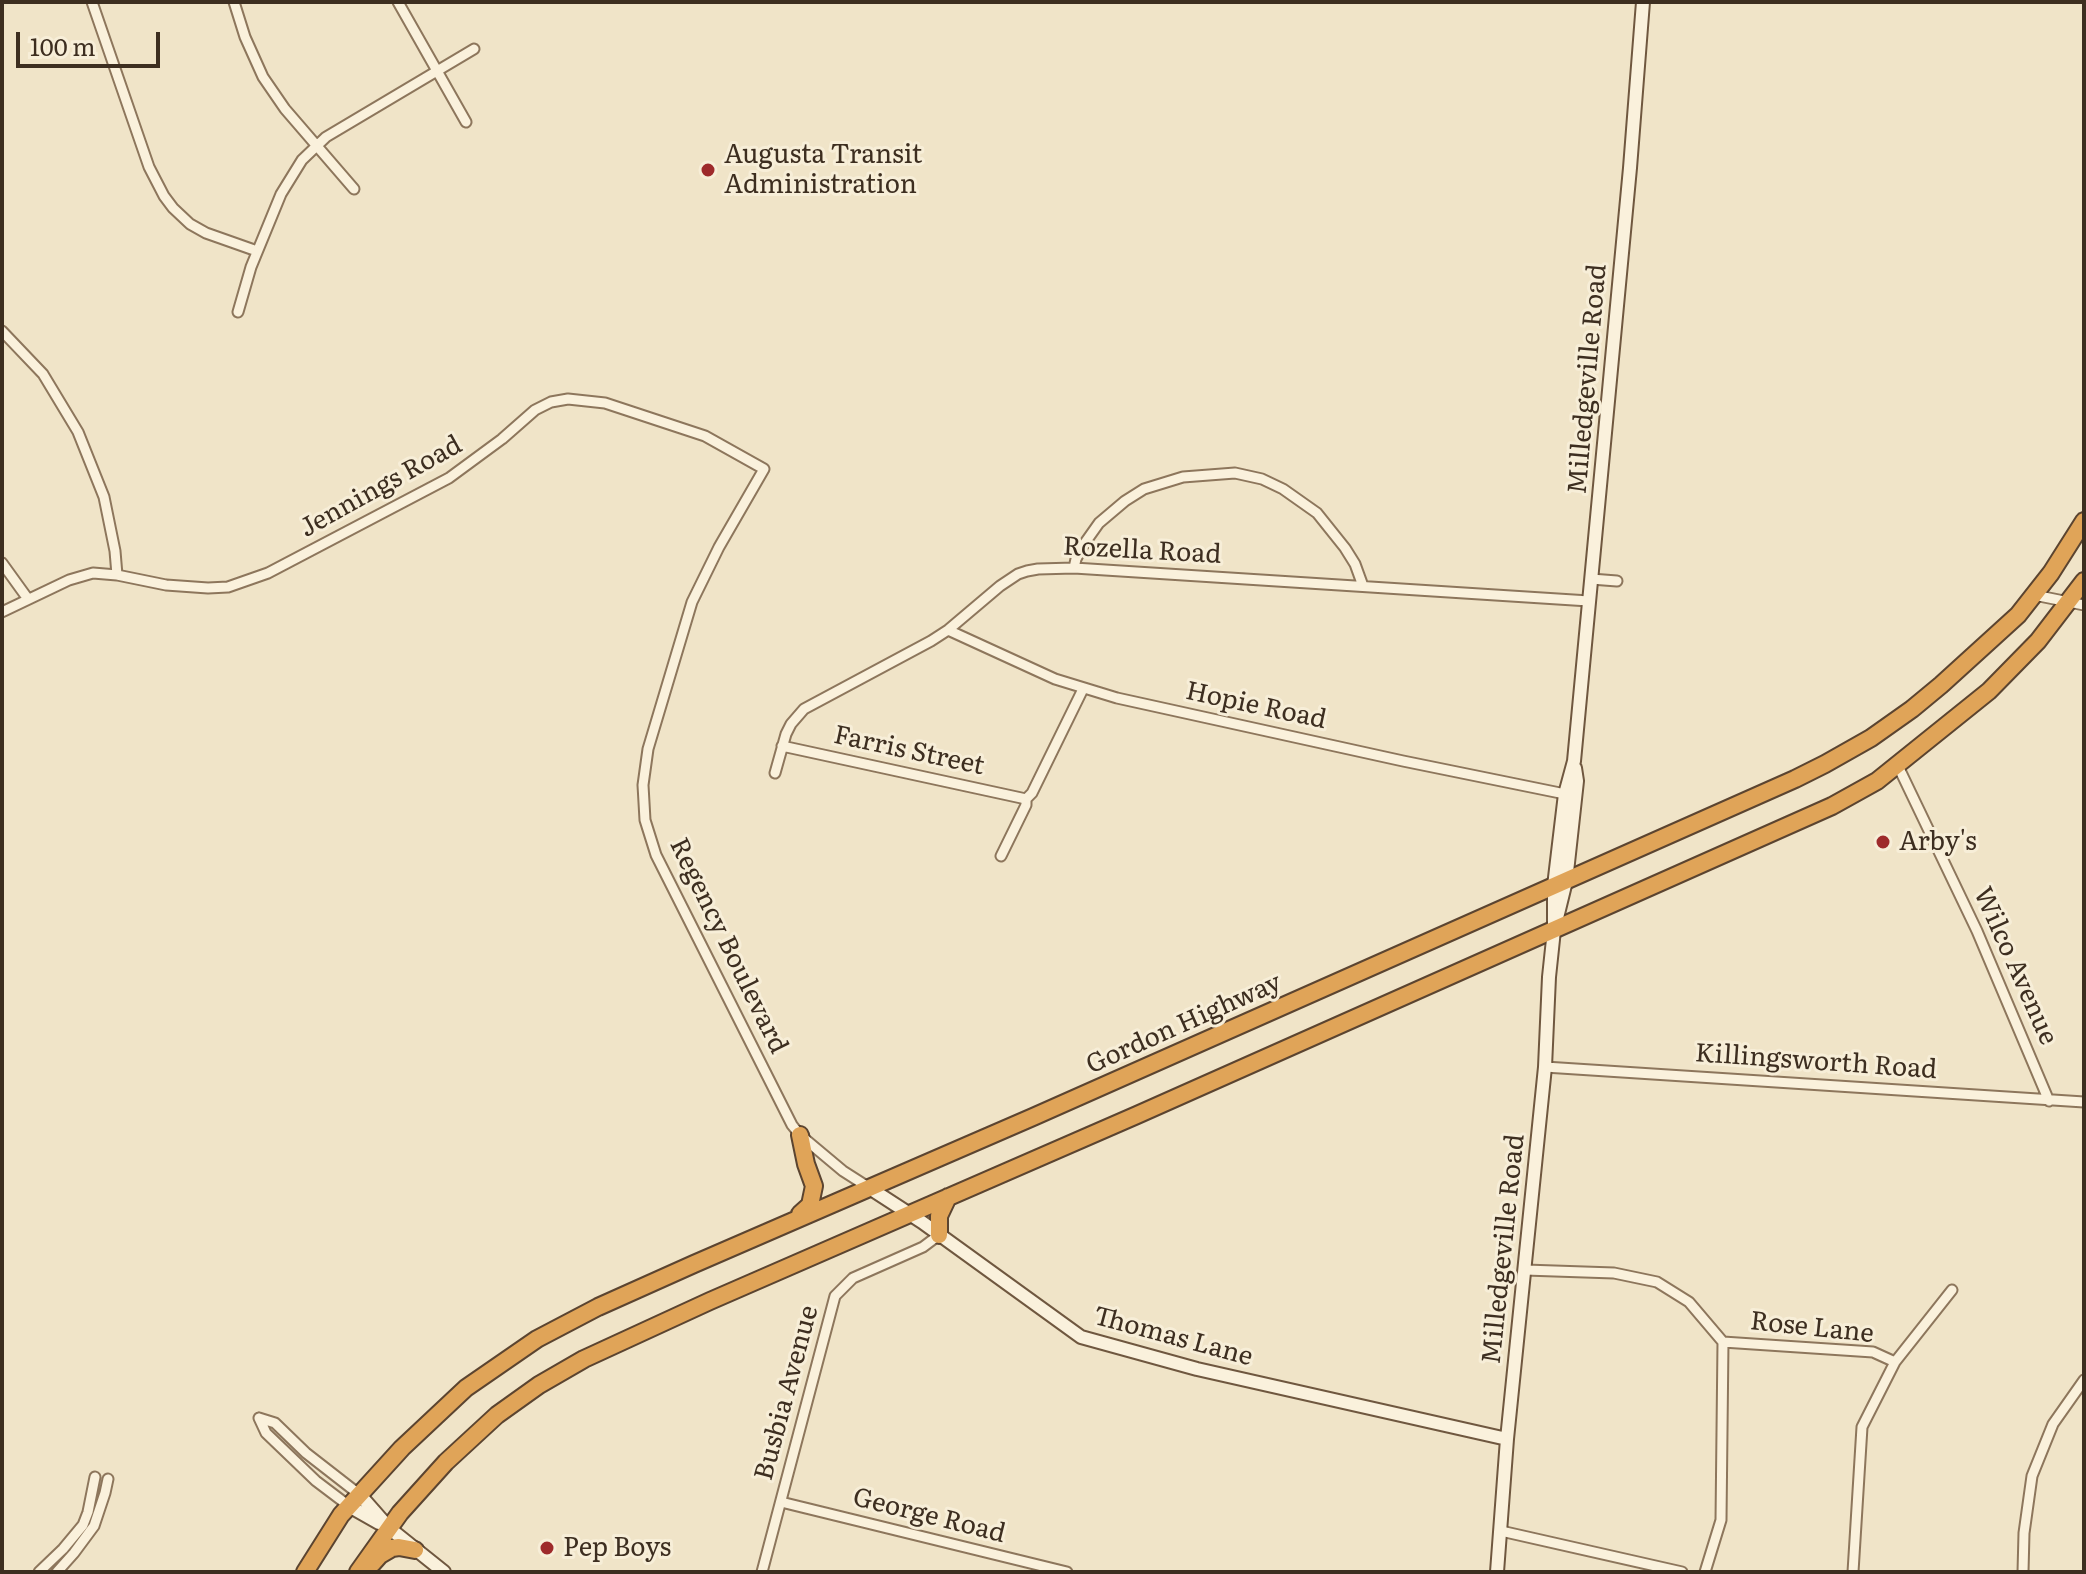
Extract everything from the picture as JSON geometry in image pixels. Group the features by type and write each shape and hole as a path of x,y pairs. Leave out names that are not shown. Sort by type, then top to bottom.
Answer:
{"highway":[{"name":"Gordon Highway","path":"305,1572 341,1515 402,1448 441,1410 494,1367 537,1339 598,1307 1795,779 1871,738 1941,685 2018,615 2051,573 2084,521"},
{"path":"358,1572 422,1487 471,1438 539,1385 584,1359 1832,806 1877,781 1989,691 2076,604 2084,581"},
{"path":"789,1222 808,1208 814,1192 800,1135"},
{"path":"939,1235 939,1216 948,1197"},
{"path":"367,1572 375,1559 392,1548 415,1550"}],"street":[{"path":"92,2 149,167 164,196 190,224 257,251"},
{"path":"234,2 263,77 285,109 354,189"},
{"path":"398,2 466,122"},
{"name":"Milledgeville Road","path":"1560,884 1565,794 1574,761 1643,2"},
{"path":"238,312 257,251 286,184 302,160 326,137 474,49"},
{"path":"2,331 43,374 78,432 104,497 117,575"},
{"name":"Jennings Road","path":"2,612 86,574 101,573 166,585 208,588 228,587 268,573 449,478 535,410 559,400 601,402 676,426 705,436 764,469"},
{"name":"Regency Boulevard","path":"764,469 719,547 692,602 648,749 643,775 645,820 656,855 792,1125 843,1171 868,1187"},
{"path":"1074,568 1082,547 1099,523 1144,489 1183,477 1235,473 1262,479 1317,513 1345,548 1363,586"},
{"path":"2,563 28,599"},
{"name":"Rozella Road","path":"775,773 791,724 804,709 905,656 948,630 985,597 1018,574 1038,569 1074,568 1589,601"},
{"path":"1591,579 1617,581"},
{"path":"2034,595 2076,604"},
{"name":"Hopie Road","path":"948,630 1083,689 1565,794"},
{"path":"1001,856 1026,805 1026,799 1032,793 1083,689"},
{"name":"Farris Street","path":"782,746 1026,799"},
{"name":"Milledgeville Road","path":"1497,1572 1507,1439 1545,1067 1549,977 1577,781 1574,761"},
{"name":"Wilco Avenue","path":"1897,764 1977,931 2049,1101"},
{"name":"Killingsworth Road","path":"1545,1067 2084,1102"},
{"name":"Thomas Lane","path":"868,1187 1081,1337 1197,1369 1507,1439"},
{"name":"Busbia Avenue","path":"762,1572 835,1296 853,1278 923,1247 939,1235"},
{"path":"1525,1270 1614,1273 1657,1282 1689,1302 1723,1342 1721,1520 1705,1572"},
{"path":"1853,1572 1862,1427 1895,1362 1952,1290"},
{"name":"Rose Lane","path":"1723,1342 1873,1352 1895,1362"},
{"path":"2023,1572 2024,1533 2032,1476 2053,1424 2084,1380"},
{"path":"354,1500 316,1481 266,1433 259,1418 275,1423 354,1500 444,1572"},
{"path":"39,1572 83,1525 95,1477"},
{"path":"57,1572 94,1526 108,1479"},
{"name":"George Road","path":"781,1502 1067,1572"},
{"path":"1501,1531 1682,1572"}],"place":[{"name":"Augusta Transit Administration","path":"708,170"},
{"name":"Arby's","path":"1883,842"},
{"name":"Pep Boys","path":"547,1548"}]}
